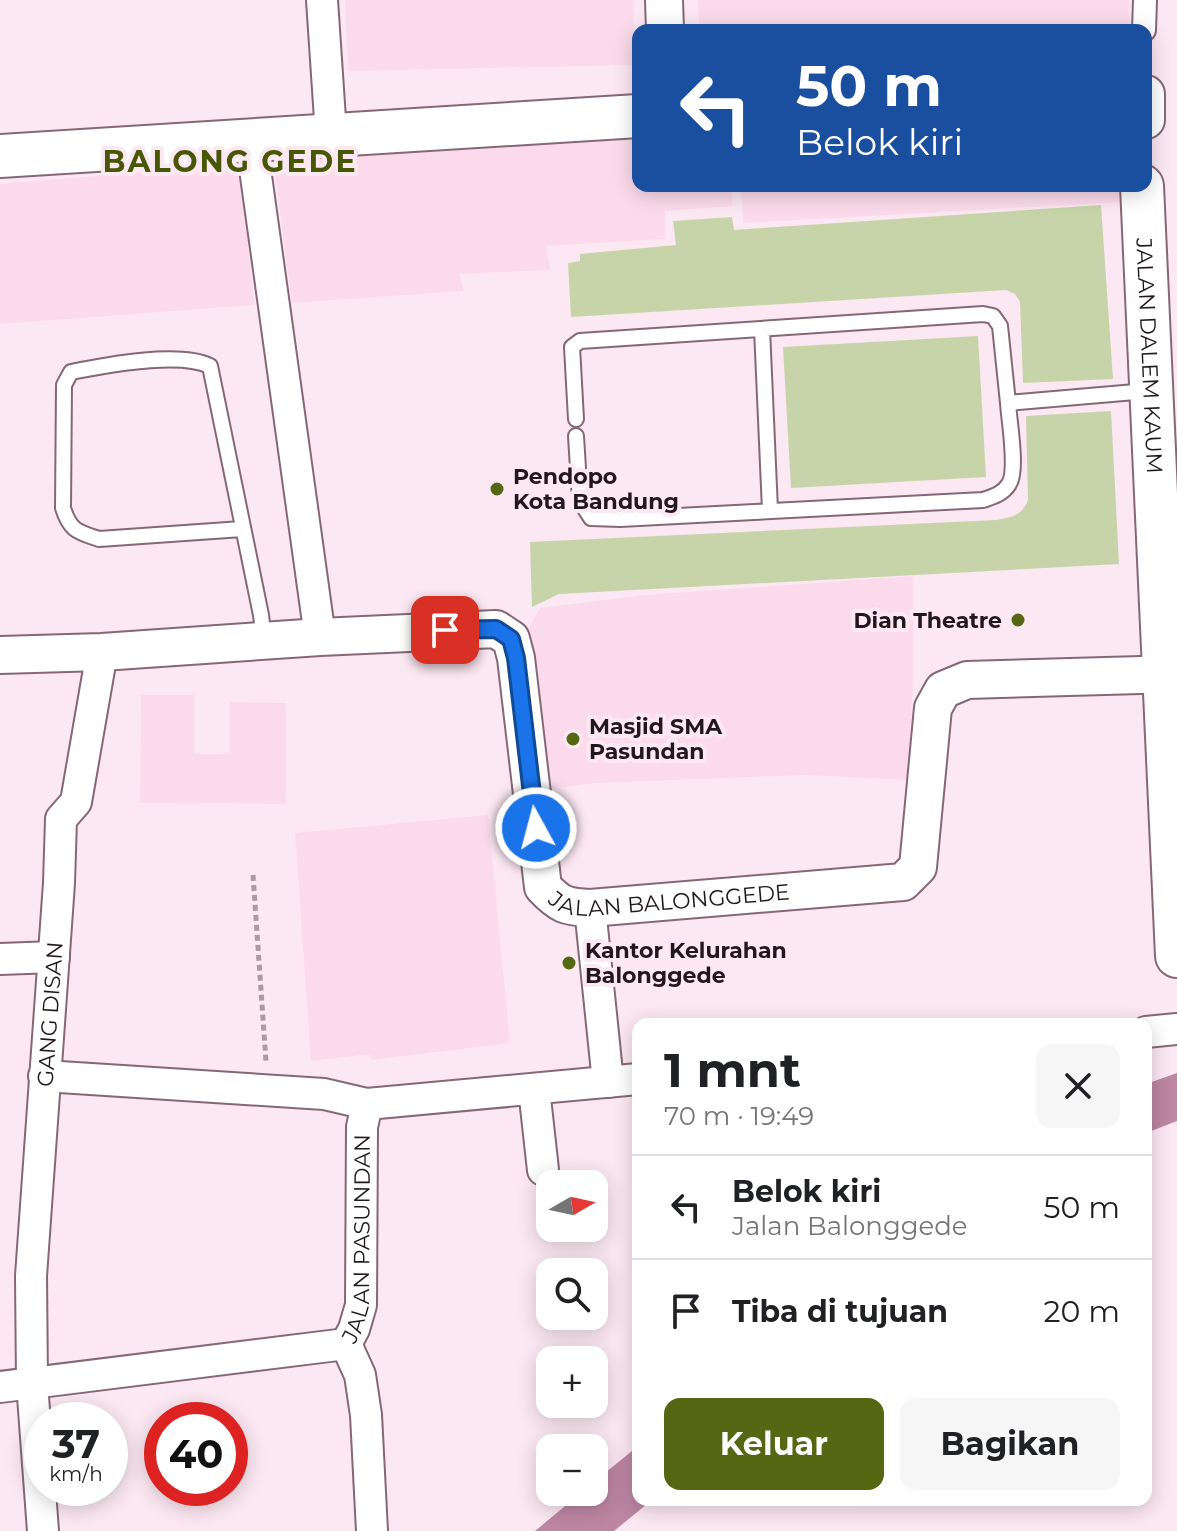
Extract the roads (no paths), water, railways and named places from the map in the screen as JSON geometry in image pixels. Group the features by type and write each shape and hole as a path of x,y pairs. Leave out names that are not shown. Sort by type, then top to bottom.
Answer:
{"main road":[{"path":"0,156 632,111"},
{"name":"JALAN DALEM KAUM","path":"1142,192 1153,390 1169,583 1177,956"}],"street":[{"path":"322,0 331,134"},
{"path":"649,0 650,24"},
{"path":"664,0 665,24"},
{"path":"1144,24 1145,0"},
{"path":"251,140 320,637"},
{"name":"JALAN BALONGGEDE","path":"0,655 496,629 511,639 516,658 543,887 556,902 569,907 590,908 903,882 918,867 933,708 943,690 967,680 1171,674"},
{"name":"GANG DISAN","path":"43,1531 32,1383 31,1276 61,819 76,802 102,652"},
{"path":"590,908 623,1081"},
{"path":"0,959 54,957"},
{"path":"1152,1031 1177,1029"},
{"path":"44,1076 324,1094 367,1104"},
{"name":"JALAN PASUNDAN","path":"0,1387 346,1344 361,1305 362,1127 367,1104 623,1081"},
{"path":"534,1089 543,1170"},
{"path":"346,1344 360,1375 366,1415 372,1531"}],"lane":[{"path":"576,419 572,347 580,341 983,314 993,316 1000,326 1013,472 1010,484 995,496 983,500 591,518 580,501 576,436"},
{"path":"762,329 770,510"},
{"path":"242,529 99,539 78,532 67,523 63,508 64,385 71,372 177,358 196,359 210,366 261,615 264,642"},
{"path":"1008,403 1153,390"}],"place":[{"name":"Pendopo Kota Bandung","path":"497,489"},
{"name":"Dian Theatre","path":"1018,620"},
{"name":"Masjid SMA Pasundan","path":"573,739"},
{"name":"Kantor Kelurahan Balonggede","path":"569,963"}],"district":[{"name":"BALONG GEDE","path":"230,162"}]}
